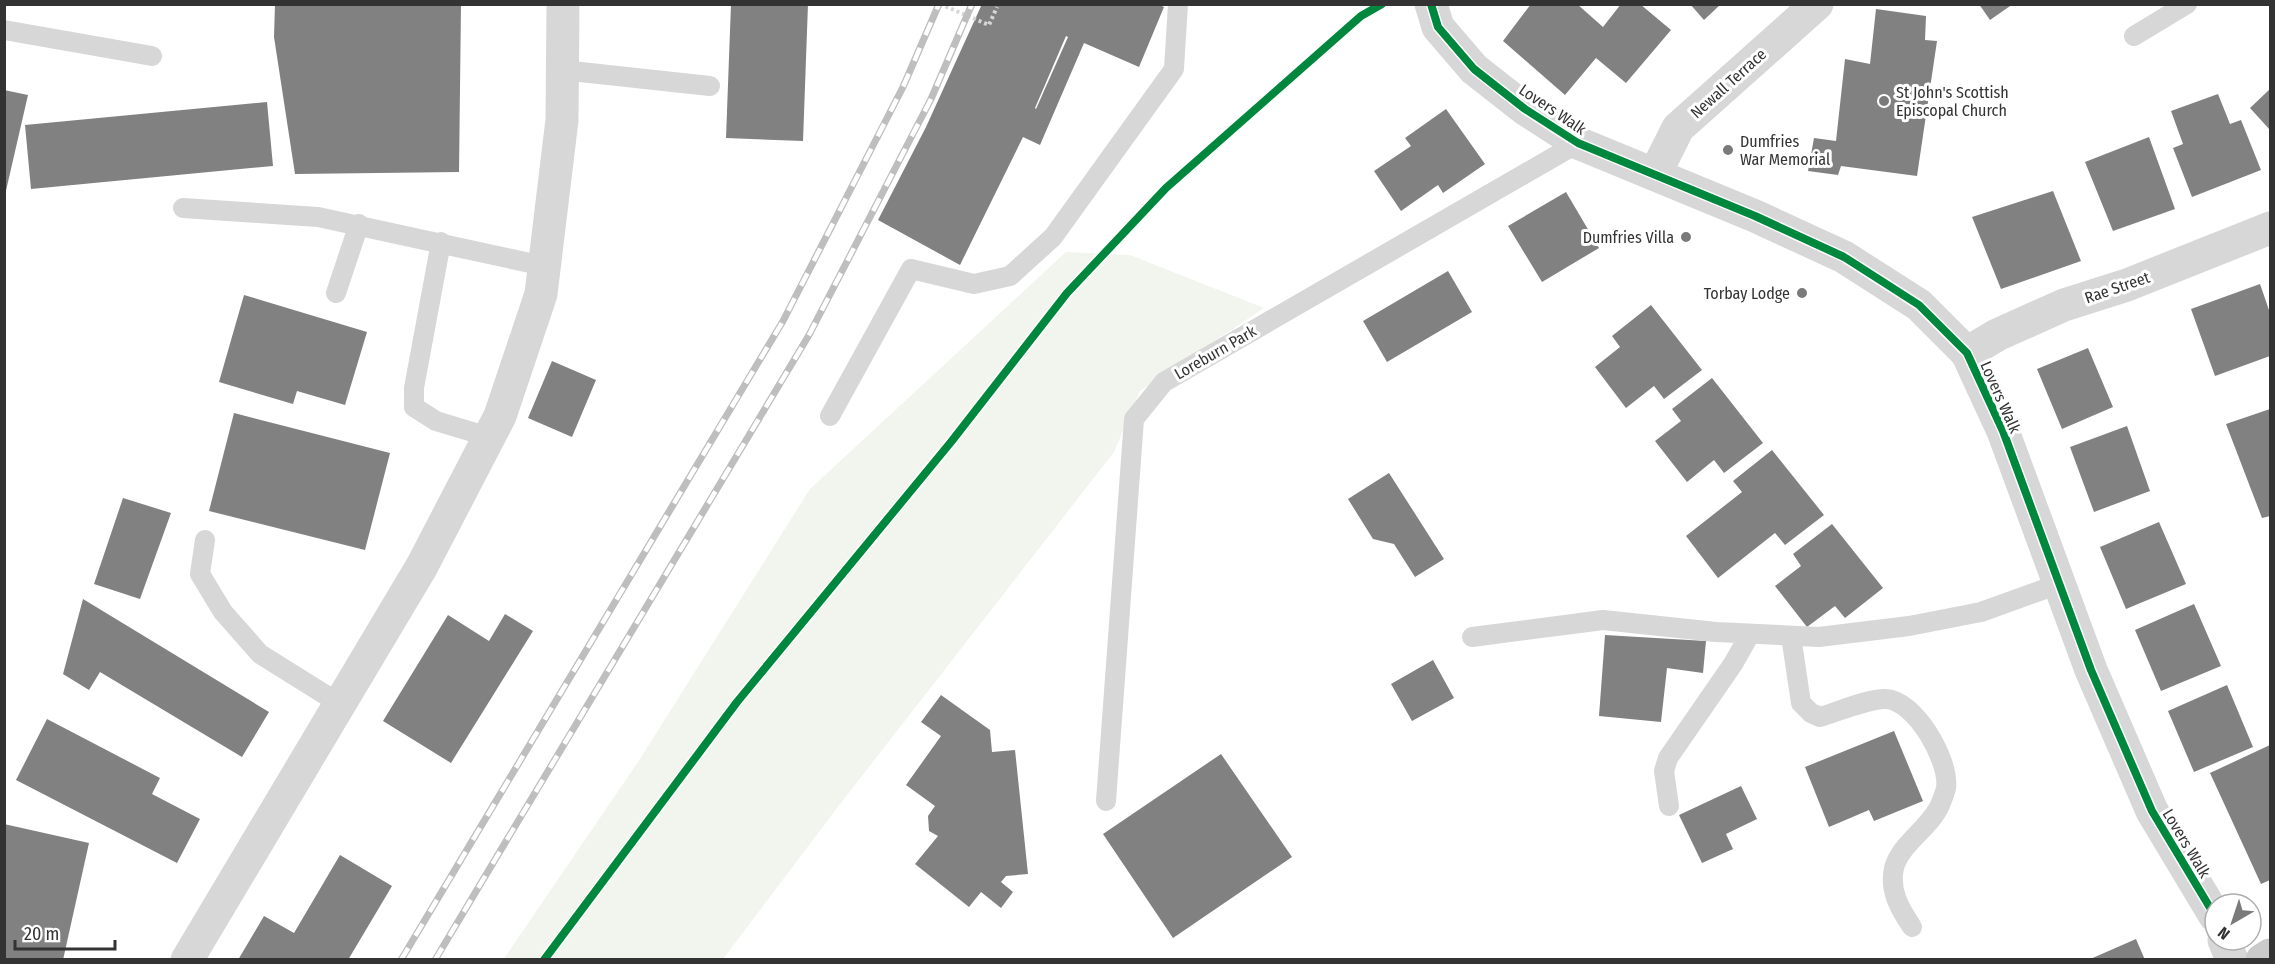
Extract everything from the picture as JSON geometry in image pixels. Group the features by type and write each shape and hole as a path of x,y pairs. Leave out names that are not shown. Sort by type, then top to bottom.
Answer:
{"main road":[{"path":"2262,960 2271,955"}],"street":[{"path":"187,960 422,566 500,416 541,294 562,120 563,4"},
{"name":"Lovers Walk","path":"1431,4 1438,27 1474,69 1525,109 1578,144 1654,174 1844,257 1919,305 1967,353 2003,431 2091,670 2152,810 2203,896"},
{"name":"Newall Terrace","path":"1654,174 1678,128 1817,4"},
{"name":"Rae Street","path":"1967,353 1997,335 2064,305 2127,285 2271,228"}],"lane":[{"path":"830,416 911,269 974,284 1010,276 1053,237 1174,69 1178,4"},
{"path":"2134,36 2187,4"},
{"path":"4,30 152,56"},
{"path":"562,70 710,86"},
{"name":"Loreburn Park","path":"1106,801 1134,419 1164,382 1578,144"},
{"path":"183,208 318,217 359,224 544,266"},
{"path":"336,293 359,224"},
{"path":"441,242 414,388 414,407 436,421 489,437"},
{"path":"205,540 200,574 223,612 260,654 340,704"},
{"path":"1472,637 1603,620 1750,634 1819,637 1909,626 1981,612 2059,584"},
{"path":"1669,806 1664,771 1668,758 1733,664 1750,634"},
{"path":"1791,636 1801,703 1811,713 1820,717 1884,698 1899,701 1918,717 1939,753 1947,787 1939,808 1895,864 1893,878 1897,903 1912,927"}],"path":[{"path":"940,4 989,25 997,7"}],"shaded area":[{"path":"1066,252 1130,255 1264,308 1140,391 1114,452 837,808 723,959 503,960 640,759 810,489"}],"building":[{"path":"275,4 461,4 459,172 295,174 274,37"},
{"path":"731,4 808,4 803,141 726,138"},
{"path":"982,4 1158,4 1164,7 1139,67 1084,43 1040,145 1023,137 960,265 878,220 926,127","holes":["1066,36 1068,37 1036,109"]},
{"path":"1531,4 1577,4 1603,27 1621,4 1640,4 1671,30 1626,83 1596,58 1565,95 1503,41"},
{"path":"1690,4 1721,4 1704,20"},
{"path":"1979,4 2013,4 1990,20"},
{"name":"St John's Scottish Episcopal Church","path":"1876,9 1926,16 1925,40 1937,41 1917,176 1841,166 1838,175 1808,171 1814,138 1836,141 1845,59 1870,64"},
{"path":"2270,89 2270,130 2250,108"},
{"path":"4,90 28,95 5,195 4,195"},
{"path":"2218,94 2230,124 2241,120 2261,170 2192,197 2173,148 2183,144 2171,111"},
{"path":"267,102 273,166 31,189 25,125"},
{"path":"1446,109 1485,164 1443,193 1438,185 1401,211 1374,171 1411,146 1405,138"},
{"path":"2149,137 2175,209 2113,231 2085,162"},
{"path":"2053,191 2081,261 2001,289 1972,217"},
{"path":"1566,192 1599,248 1542,282 1508,226"},
{"path":"1448,271 1472,312 1387,362 1363,321"},
{"path":"2260,284 2270,313 2270,356 2215,376 2191,309"},
{"path":"244,295 367,332 345,405 297,391 293,404 219,382"},
{"path":"1651,305 1702,370 1664,399 1654,386 1626,408 1595,367 1620,347 1612,336"},
{"path":"2088,348 2113,407 2062,429 2037,369"},
{"path":"552,361 596,380 572,437 528,418"},
{"path":"1712,378 1763,443 1724,473 1714,460 1687,482 1655,441 1681,421 1672,409"},
{"path":"2270,409 2270,516 2262,518 2226,424"},
{"path":"234,413 390,453 365,550 209,511"},
{"path":"2127,426 2150,491 2094,512 2070,447"},
{"path":"1772,450 1824,515 1785,545 1775,533 1718,578 1686,536 1742,492 1733,481"},
{"path":"1389,473 1444,559 1415,577 1394,544 1373,539 1348,499"},
{"path":"123,498 171,513 140,599 94,584"},
{"path":"2159,522 2186,584 2126,609 2100,547"},
{"path":"1832,524 1883,588 1845,618 1835,606 1807,627 1775,586 1801,566 1793,554"},
{"path":"83,599 269,712 242,757 100,672 89,690 63,674"},
{"path":"2194,604 2221,666 2161,691 2135,630"},
{"path":"505,614 533,631 451,763 383,721 448,615 489,641"},
{"path":"1605,635 1706,641 1703,673 1667,668 1661,722 1599,716"},
{"path":"1433,660 1454,698 1412,721 1391,684"},
{"path":"2227,685 2253,747 2194,772 2168,711"},
{"path":"941,695 990,730 992,752 1015,750 1028,874 1006,876 1001,882 1013,892 1001,908 981,892 969,907 915,864 938,836 929,831 928,816 935,806 906,785 941,736 921,722"},
{"path":"47,719 160,778 152,794 200,819 177,863 16,780"},
{"path":"1894,731 1923,801 1874,821 1869,810 1829,827 1805,767"},
{"path":"2270,745 2270,880 2261,884 2210,773"},
{"path":"1221,754 1292,857 1173,938 1103,834"},
{"path":"1741,786 1757,819 1726,834 1733,849 1702,863 1679,815"},
{"path":"4,824 89,843 63,960 4,960"},
{"path":"340,855 392,886 348,960 238,960 264,916 294,933"},
{"path":"2136,939 2145,960 2088,960"}],"railway":[{"path":"401,960 783,321 903,87 939,4"},
{"path":"435,960 809,335 931,99 972,4"}],"cycle path":[{"path":"544,960 737,702 951,442 1067,293 1166,188 1361,16 1382,4"},
{"path":"1431,4 1438,27 1474,69 1525,109 1578,143 1755,216 1844,257 1919,305 1967,353 2003,431 2091,670 2152,811 2203,896"}],"place":[{"name":"St John's Scottish Episcopal Church","path":"1884,101"},
{"name":"Dumfries War Memorial","path":"1728,150"},
{"name":"Dumfries Villa","path":"1686,237"},
{"name":"Torbay Lodge","path":"1802,293"}]}
